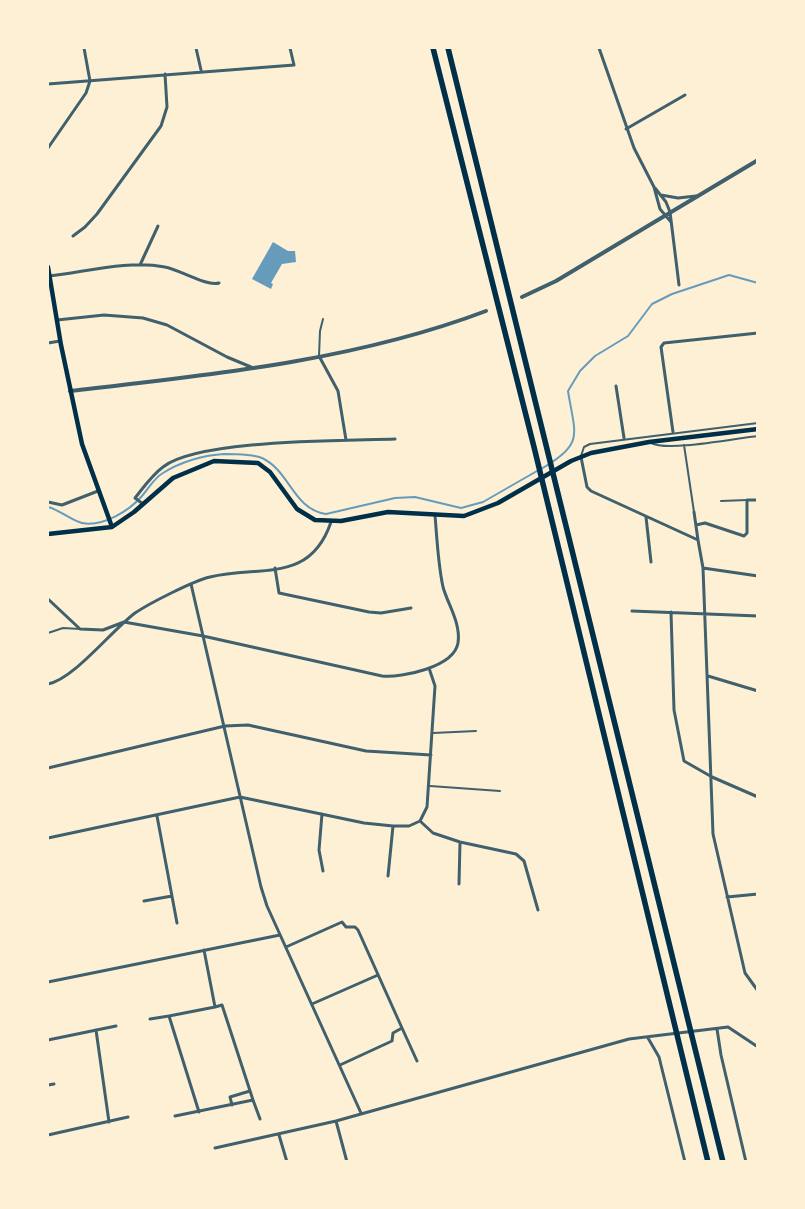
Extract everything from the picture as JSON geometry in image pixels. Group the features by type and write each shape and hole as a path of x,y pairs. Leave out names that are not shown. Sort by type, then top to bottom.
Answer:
{"highway":[{"path":"433,48 534,447 708,1162"},
{"path":"448,48 546,438 723,1162"}],"main road":[{"path":"48,267 60,342 82,444 111,524"},
{"path":"48,534 111,524 165,483 201,466 221,460 258,463 270,472 301,513 316,520 331,522 388,512 464,516 481,511 581,457 607,449 758,429"}],"street":[{"path":"48,148 77,108 90,81 84,48"},
{"path":"196,48 201,70"},
{"path":"48,84 201,70 294,65 290,48"},
{"path":"599,48 626,129 654,186 664,216 670,222"},
{"path":"73,236 97,214 160,126 167,107 164,74"},
{"path":"626,129 686,94"},
{"path":"522,297 556,281 758,160"},
{"path":"654,186 670,212 679,285"},
{"path":"661,195 678,198 696,196"},
{"path":"140,265 158,226"},
{"path":"49,276 140,265 165,267 206,282 219,283"},
{"path":"70,391 252,367 319,356 420,334 486,311"},
{"path":"57,320 104,315 142,318 167,325 227,357 252,367"},
{"path":"673,432 661,347 664,343 758,333"},
{"path":"48,343 60,342"},
{"path":"319,356 338,391 346,440"},
{"path":"616,386 624,438"},
{"path":"140,502 135,498 164,466 198,453 263,445 395,439"},
{"path":"581,457 587,487 591,492 698,540"},
{"path":"48,502 62,505 98,491"},
{"path":"696,525 704,523 744,536 747,533 747,500 758,500"},
{"path":"694,512 703,568 713,834 745,973 758,991"},
{"path":"48,599 80,629 103,630 124,622 203,636 382,676 404,676 429,668 452,653 458,644 453,611 444,590 439,568 435,515"},
{"path":"646,517 651,562"},
{"path":"48,684 65,677 137,612 192,584 209,577 290,566 306,560 325,540 331,522"},
{"path":"275,568 279,593 369,612 381,613 411,608"},
{"path":"703,568 758,576"},
{"path":"192,584 261,887 280,935 361,1113"},
{"path":"632,611 758,616"},
{"path":"671,612 674,710 684,762 712,777 758,797"},
{"path":"48,838 240,797 364,823 409,826 420,821 427,807 430,786 435,686 429,668"},
{"path":"708,676 758,691"},
{"path":"48,768 224,726 248,725 366,751 431,755"},
{"path":"322,814 319,850 323,871"},
{"path":"157,816 177,923"},
{"path":"420,821 433,833 460,842 512,852 520,857 524,861 538,910"},
{"path":"388,876 393,826"},
{"path":"459,884 460,842"},
{"path":"727,897 758,894"},
{"path":"144,901 172,896"},
{"path":"286,947 342,922 346,927 357,928 417,1062"},
{"path":"48,982 280,935"},
{"path":"204,950 215,1006"},
{"path":"312,1004 378,975"},
{"path":"150,1019 222,1005 260,1119"},
{"path":"169,1016 199,1112"},
{"path":"48,1040 116,1026"},
{"path":"215,1148 336,1121 629,1039 728,1027 756,1046 758,1040"},
{"path":"340,1065 392,1041 392,1032 402,1028"},
{"path":"717,1028 721,1055 746,1162"},
{"path":"96,1030 109,1122"},
{"path":"648,1038 659,1057 685,1162"},
{"path":"48,1085 54,1084"},
{"path":"232,1105 230,1097 250,1091"},
{"path":"175,1116 253,1100"},
{"path":"48,1135 128,1117"},
{"path":"336,1121 347,1162"},
{"path":"279,1135 287,1162"}],"lane":[{"path":"319,356 320,331 323,319"},
{"path":"581,457 584,447 590,444 624,438 758,423"},
{"path":"649,442 657,446 684,445 758,436"},
{"path":"684,445 694,512"},
{"path":"721,501 747,500"},
{"path":"48,633 63,628 80,629"},
{"path":"433,732 476,731"},
{"path":"430,786 500,792"}],"water":[{"path":"273,242 288,251 295,251 296,262 282,264 271,283 273,284 271,289 252,279"}],"waterway":[{"path":"541,469 555,460 571,445 574,437 574,428 568,391 580,371 595,356 628,336 652,304 672,294 729,275 758,283"},
{"path":"48,507 82,523 98,523 115,517 137,502 157,478 170,469 192,460 224,454 248,455 262,458 279,472 306,505 315,511 326,514 395,498 415,497 461,508 483,502 537,471"}]}
